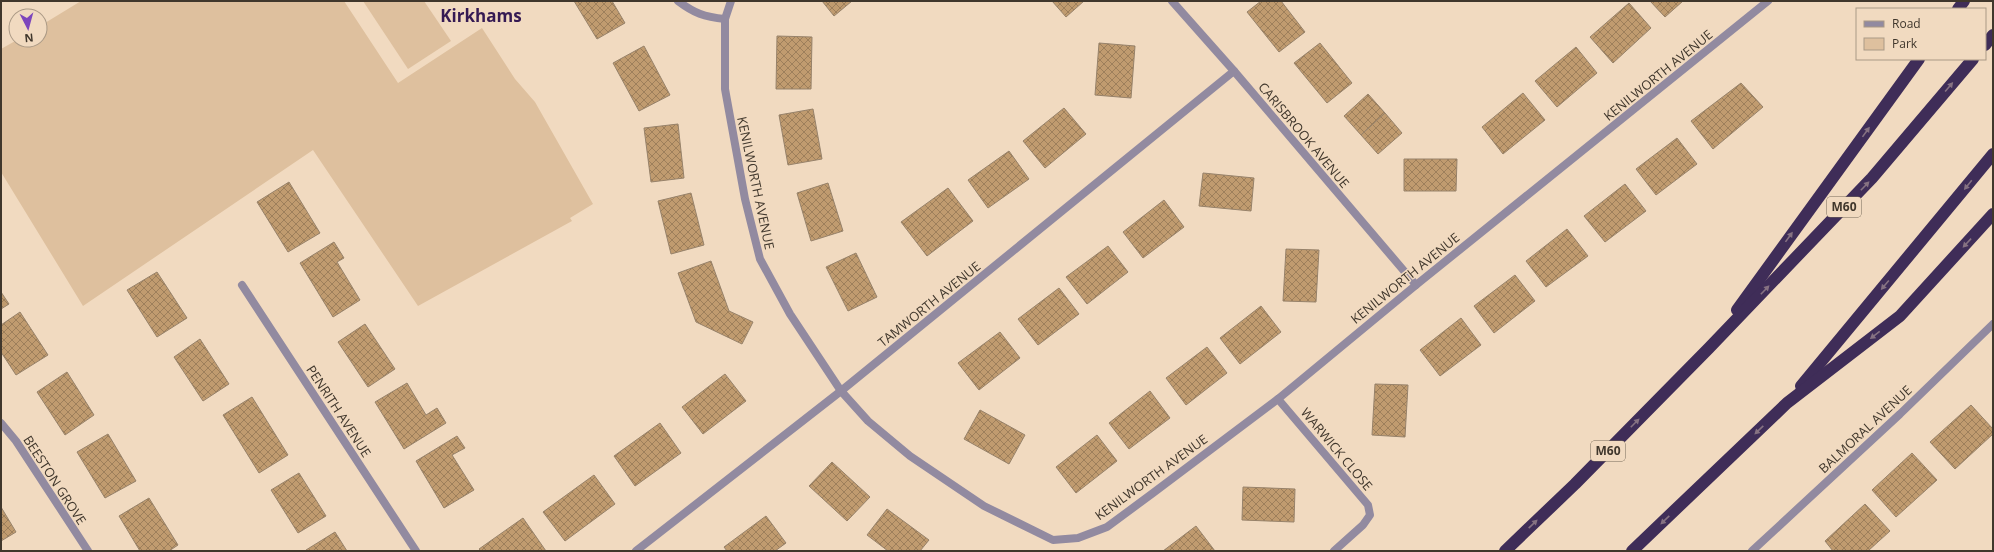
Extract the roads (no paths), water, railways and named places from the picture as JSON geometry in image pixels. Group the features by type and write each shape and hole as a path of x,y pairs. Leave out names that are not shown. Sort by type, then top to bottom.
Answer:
{"highway":[{"path":"1986,43 1993,35"},
{"name":"M60","path":"1709,348 1918,60"},
{"name":"M60","path":"1505,551 1709,348 1872,178 1972,60"},
{"path":"1787,403 1993,154"},
{"path":"1632,551 1787,403 1900,316 1993,214"}],"street":[{"path":"678,1 694,13 709,18 725,19"},
{"name":"KENILWORTH AVENUE","path":"731,1 725,19 725,89 745,199 760,258 790,314 841,391 868,421 910,456 984,506 1053,540 1078,538 1107,527 1278,399 1416,285 1768,1"},
{"name":"CARISBROOK AVENUE","path":"1172,1 1234,71 1416,285"},
{"name":"TAMWORTH AVENUE","path":"636,551 841,391 1234,71"},
{"name":"PENRITH AVENUE","path":"242,284 416,551"},
{"name":"BALMORAL AVENUE","path":"1752,551 1900,414 1993,324"},
{"name":"WARWICK CLOSE","path":"1278,399 1368,504 1370,515 1363,525 1334,551"},
{"name":"BEESTON GROVE","path":"1,423 16,441 88,551"}],"district":[{"name":"Kirkhams","path":"481,16"}]}
